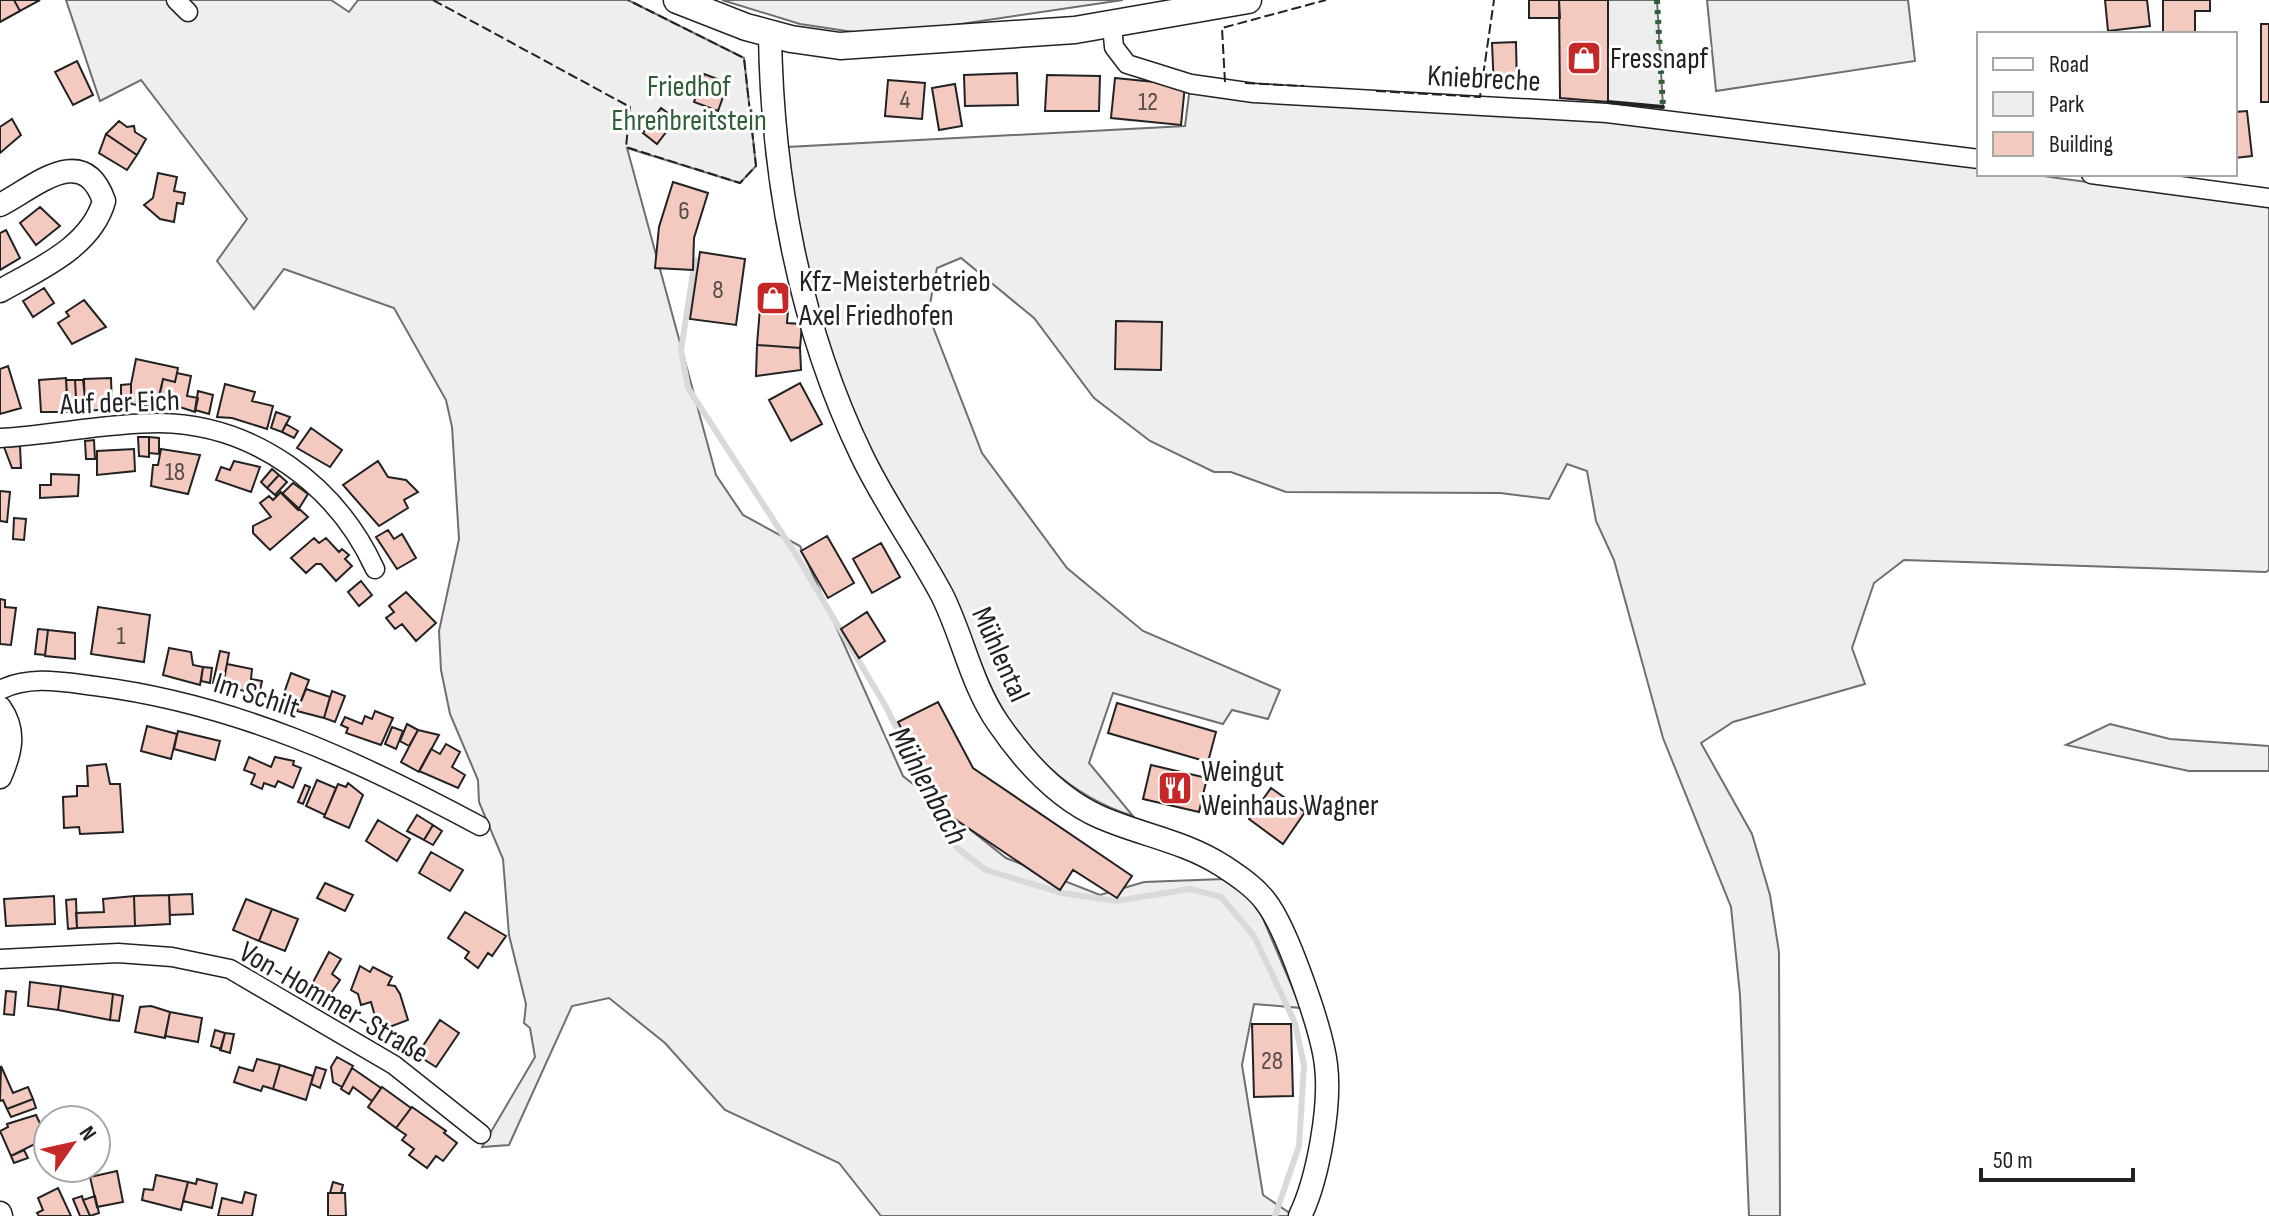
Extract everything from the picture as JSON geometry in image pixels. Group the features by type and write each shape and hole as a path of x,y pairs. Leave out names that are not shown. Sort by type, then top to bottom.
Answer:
{"main road":[{"path":"677,0 770,34 819,44 871,45 1112,25 1248,0"}],"street":[{"name":"Kniebreche","path":"1112,25 1114,47 1127,64 1191,84 1254,93 1607,113 1977,159"},
{"name":"Mühlental","path":"770,34 772,99 784,205 822,352 860,453 947,605 987,706 1031,766 1072,801 1101,817 1161,836 1203,854 1248,884 1275,915 1320,1037 1327,1067 1325,1112 1309,1192 1300,1216"},
{"path":"0,205 49,175 76,170 90,177 104,201 100,216 80,240 0,291"},
{"path":"2106,176 2269,198"},
{"name":"Auf der Eich","path":"0,438 155,423 182,424 248,441 310,479 351,527 375,569"},
{"name":"Im Schilt","path":"0,690 18,682 57,681 122,690 231,713 319,745 389,777 480,826"},
{"path":"0,708 10,725 11,739 0,777"},
{"name":"Von-Hommer-Straße","path":"0,959 118,953 172,957 230,969 394,1065 481,1134"}],"green space":[{"name":"Friedhof Ehrenbreitstein","path":"66,0 331,0 349,12 358,0 628,0 744,58 756,166 740,183 627,148 716,475 743,515 800,546 903,776 1006,858 1100,895 1144,882 1224,879 1248,896 1262,916 1301,1008 1254,1004 1242,1065 1263,1195 1294,1216 881,1216 839,1163 725,1110 665,1043 609,998 572,1006 509,1145 482,1147 535,1057 530,1028 524,1023 526,1004 509,935 503,859 479,802 478,780 450,714 441,670 439,631 459,539 452,427 446,400 394,308 284,269 254,309 217,261 247,219 141,80 100,101"},
{"path":"722,0 1123,0 880,36 800,24"},
{"path":"1190,87 1610,121 1977,167 1977,176 2043,176 2269,207 2269,570 1904,560 1874,583 1852,648 1865,684 1733,722 1701,743 1752,834 1770,895 1779,952 1780,1216 1749,1216 1740,995 1731,907 1663,738 1614,560 1596,521 1587,471 1567,464 1549,499 1500,493 1286,492 1231,472 1214,472 1150,441 1094,398 1034,318 961,258 937,268 928,314 982,453 1067,568 1143,631 1280,690 1268,719 1232,710 1223,724 1113,693 1089,763 1133,816 1089,796 1049,768 1003,711 959,611 880,472 857,424 813,287 787,147 1185,126"},
{"path":"2110,724 2170,739 2269,746 2269,771 2189,771 2066,745"}],"shaded area":[{"path":"1608,0 1657,0 1663,107 1608,102"},
{"path":"1707,0 1908,0 1915,61 1716,91"}],"building":[{"path":"0,0 14,0 20,11 0,22"},
{"path":"14,0 40,0 20,11"},
{"path":"1529,0 1559,0 1560,18 1529,18"},
{"name":"Fressnapf","path":"1559,0 1608,0 1608,102 1560,98"},
{"path":"2105,0 2147,0 2150,26 2108,31"},
{"path":"2163,0 2210,0 2210,11 2195,11 2195,32 2163,32"},
{"path":"2261,24 2269,24 2269,102 2261,102"},
{"path":"1516,42 1517,88 1494,89 1492,43"},
{"path":"77,61 93,95 73,105 55,72"},
{"path":"1017,73 1018,105 965,106 964,75"},
{"path":"704,74 728,83 718,111 694,102"},
{"path":"1047,75 1100,76 1099,111 1045,111"},
{"path":"1115,78 1185,85 1181,125 1111,118"},
{"path":"888,80 925,83 922,119 885,116"},
{"path":"955,84 962,126 939,130 932,88"},
{"path":"661,108 676,119 657,144 643,133"},
{"path":"2247,111 2252,156 2237,158 2237,112"},
{"path":"12,119 21,135 0,153 0,127"},
{"path":"119,121 127,127 134,126 135,132 146,139 137,155 106,134"},
{"path":"106,134 137,155 127,170 99,153"},
{"path":"158,173 177,177 174,191 185,193 183,204 177,203 174,222 160,219 144,205 153,198"},
{"path":"673,182 708,193 694,238 693,270 655,268 659,227"},
{"path":"40,207 60,226 36,245 20,223"},
{"path":"6,230 20,258 0,270 0,233"},
{"path":"700,252 745,259 736,325 690,319"},
{"path":"762,283 790,285 787,323 802,324 800,348 757,345"},
{"path":"44,288 54,303 33,317 23,301"},
{"path":"84,300 106,327 72,344 58,323 69,316 66,312"},
{"path":"1116,321 1162,322 1161,370 1115,369"},
{"path":"757,345 800,348 801,370 756,376"},
{"path":"136,359 178,368 175,382 163,379 157,408 131,404"},
{"path":"8,366 21,408 0,414 0,369"},
{"path":"177,373 191,376 187,396 198,398 195,412 158,400 163,379 175,382"},
{"path":"66,378 68,412 41,412 39,380"},
{"path":"111,378 112,409 85,411 84,379"},
{"path":"66,380 75,380 76,398 67,398"},
{"path":"75,380 83,380 85,398 76,398"},
{"path":"800,383 822,424 791,441 769,400"},
{"path":"131,384 131,403 121,404 121,385"},
{"path":"225,384 255,392 252,401 273,406 267,429 232,418 217,417"},
{"path":"198,391 213,395 209,414 195,410"},
{"path":"276,412 290,417 282,432 271,428"},
{"path":"286,424 298,431 294,438 282,432"},
{"path":"311,428 342,450 330,467 297,448"},
{"path":"138,437 149,437 149,457 139,456"},
{"path":"149,437 159,438 159,454 149,453"},
{"path":"94,440 95,459 86,459 85,441"},
{"path":"20,446 21,468 12,468 4,447"},
{"path":"134,449 135,471 97,475 97,451"},
{"path":"161,449 200,455 188,494 151,486 153,465 158,465"},
{"path":"234,461 260,467 251,492 216,480 221,467 230,470"},
{"path":"378,461 388,477 406,480 418,492 404,500 408,508 379,526 343,485"},
{"path":"272,469 279,475 267,488 261,482"},
{"path":"51,474 79,475 78,496 40,498 40,485 51,485"},
{"path":"279,475 287,482 275,495 267,488"},
{"path":"293,483 308,494 298,510 282,494"},
{"path":"0,491 10,492 7,522 0,521"},
{"path":"281,492 308,517 270,550 253,533 253,526 271,517 260,503 269,496 273,500"},
{"path":"14,518 26,519 24,540 13,539"},
{"path":"388,530 394,539 402,534 416,558 397,569 376,537"},
{"path":"827,536 854,583 828,598 801,551"},
{"path":"314,538 319,543 326,538 339,552 342,549 349,555 345,559 352,566 336,581 321,564 316,564 306,573 291,558"},
{"path":"881,543 900,577 872,593 853,559"},
{"path":"361,581 372,595 359,606 348,592"},
{"path":"406,592 436,623 416,641 402,624 395,629 386,618 394,612 389,606"},
{"path":"0,599 5,600 5,607 16,608 11,645 0,644"},
{"path":"98,607 150,615 144,662 91,654"},
{"path":"867,612 885,641 859,658 841,629"},
{"path":"38,629 48,630 45,655 35,654"},
{"path":"48,630 75,633 75,659 45,656"},
{"path":"169,648 191,652 193,665 203,667 200,685 163,675"},
{"path":"220,651 229,653 223,685 213,683"},
{"path":"227,664 252,669 251,679 262,681 259,695 223,685"},
{"path":"203,667 212,668 210,683 201,681"},
{"path":"291,673 309,680 297,711 280,705"},
{"path":"306,689 330,697 324,718 297,711"},
{"path":"332,691 345,696 335,722 324,718"},
{"path":"938,702 973,768 1132,876 1117,898 1073,870 1060,890 943,811 898,722"},
{"path":"1117,703 1216,732 1208,762 1108,733"},
{"path":"375,711 393,718 381,745 346,733 348,728 341,725 345,717 362,724 365,716 372,719"},
{"path":"407,724 418,730 409,746 400,741"},
{"path":"147,726 177,734 171,759 141,751"},
{"path":"392,727 403,731 396,749 385,744"},
{"path":"418,730 439,735 419,772 401,762"},
{"path":"178,731 220,741 215,760 174,749"},
{"path":"446,744 460,752 452,767 465,775 458,788 419,771 431,749 440,754"},
{"path":"249,757 271,767 275,757 294,761 293,765 301,768 293,788 278,781 275,787 264,783 262,789 251,784 255,774 244,770"},
{"path":"106,764 110,784 120,784 123,832 80,834 79,827 64,828 63,797 77,796 77,786 88,786 87,766"},
{"name":"Weingut Weinhaus Wagner","path":"1151,765 1207,778 1199,812 1143,799"},
{"path":"317,780 336,788 325,815 306,806"},
{"path":"348,783 363,795 349,828 324,817 338,784 346,787"},
{"path":"305,785 310,787 303,804 298,802"},
{"path":"1271,788 1305,812 1283,844 1249,819"},
{"path":"417,815 433,825 424,840 407,831"},
{"path":"378,820 410,839 397,861 366,841"},
{"path":"433,825 442,831 433,845 424,840"},
{"path":"431,852 463,870 450,891 419,873"},
{"path":"325,883 353,895 345,911 317,898"},
{"path":"192,894 193,914 170,915 169,895"},
{"path":"169,895 170,924 135,926 134,896"},
{"path":"54,896 55,924 6,926 4,899"},
{"path":"134,896 135,926 77,928 76,913 104,912 103,899"},
{"path":"76,899 77,928 68,929 66,900"},
{"path":"246,899 272,909 259,941 233,930"},
{"path":"272,909 298,919 285,951 259,941"},
{"path":"465,912 506,936 492,956 488,953 478,968 465,958 469,952 448,938"},
{"path":"329,952 341,959 332,974 340,980 329,996 311,986"},
{"path":"360,966 370,972 373,967 392,977 388,985 395,986 400,994 408,1020 379,1031 371,1002 361,1005 358,994 351,990"},
{"path":"30,982 61,986 58,1010 28,1006"},
{"path":"61,986 113,994 110,1020 58,1010"},
{"path":"6,991 16,992 14,1015 4,1014"},
{"path":"113,994 123,996 119,1021 110,1020"},
{"path":"151,1006 170,1012 165,1038 135,1032 140,1007"},
{"path":"170,1012 202,1018 198,1042 165,1036"},
{"path":"440,1020 459,1033 436,1067 417,1055"},
{"path":"1252,1024 1291,1024 1293,1096 1254,1097"},
{"path":"215,1030 225,1033 221,1049 211,1046"},
{"path":"225,1033 234,1034 230,1053 220,1050"},
{"path":"337,1057 353,1066 342,1087 333,1082 331,1067"},
{"path":"257,1059 280,1065 273,1089 263,1086 261,1091 234,1082 239,1067 253,1071"},
{"path":"280,1065 313,1076 306,1100 273,1089"},
{"path":"1,1066 13,1093 28,1087 33,1099 7,1109 3,1100 0,1101"},
{"path":"316,1067 326,1070 320,1088 311,1084"},
{"path":"352,1068 381,1088 372,1101 353,1087 349,1094 341,1089"},
{"path":"382,1087 411,1108 396,1128 368,1107"},
{"path":"33,1099 35,1104 32,1109 11,1117 7,1109"},
{"path":"412,1107 446,1131 444,1133 457,1143 443,1161 436,1156 427,1168 409,1155 414,1149 402,1140 406,1135 396,1128"},
{"path":"32,1116 32,1146 11,1156 0,1131 8,1127 7,1124"},
{"path":"24,1150 28,1158 14,1163 11,1156"},
{"path":"117,1171 123,1202 97,1207 92,1184 112,1184 112,1172"},
{"path":"156,1175 188,1182 181,1210 142,1200 144,1189 153,1190"},
{"path":"197,1179 217,1184 212,1208 183,1201 188,1182 196,1184"},
{"path":"333,1182 343,1185 341,1193 330,1193"},
{"path":"58,1188 71,1216 39,1216 37,1213 43,1210 38,1198"},
{"path":"245,1192 256,1195 252,1216 218,1216 222,1198 242,1203"},
{"path":"328,1193 345,1193 346,1216 328,1216"},
{"path":"82,1196 90,1216 80,1216 73,1199"},
{"path":"95,1196 99,1213 90,1216 83,1200"}],"waterway":[{"name":"Mühlenbach","path":"695,260 681,350 688,388 798,558 886,707 956,847 986,870 1062,893 1116,901 1190,889 1221,897 1254,936 1295,1023 1304,1065 1299,1146 1275,1216"}],"hedge":[{"path":"1657,0 1663,107"}],"fence":[{"path":"433,0 630,107 626,147 740,183 756,166 744,58 628,0"},
{"path":"1225,82 1222,28 1326,0"},
{"path":"1376,91 1480,97 1494,0"},
{"path":"1245,83 1304,86"}],"wall":[{"path":"1608,102 1663,107"}],"place":[{"name":"Fressnapf","path":"1584,58"},
{"name":"Kfz-Meisterbetrieb Axel Friedhofen","path":"773,298"},
{"name":"Weingut Weinhaus Wagner","path":"1175,788"}]}
